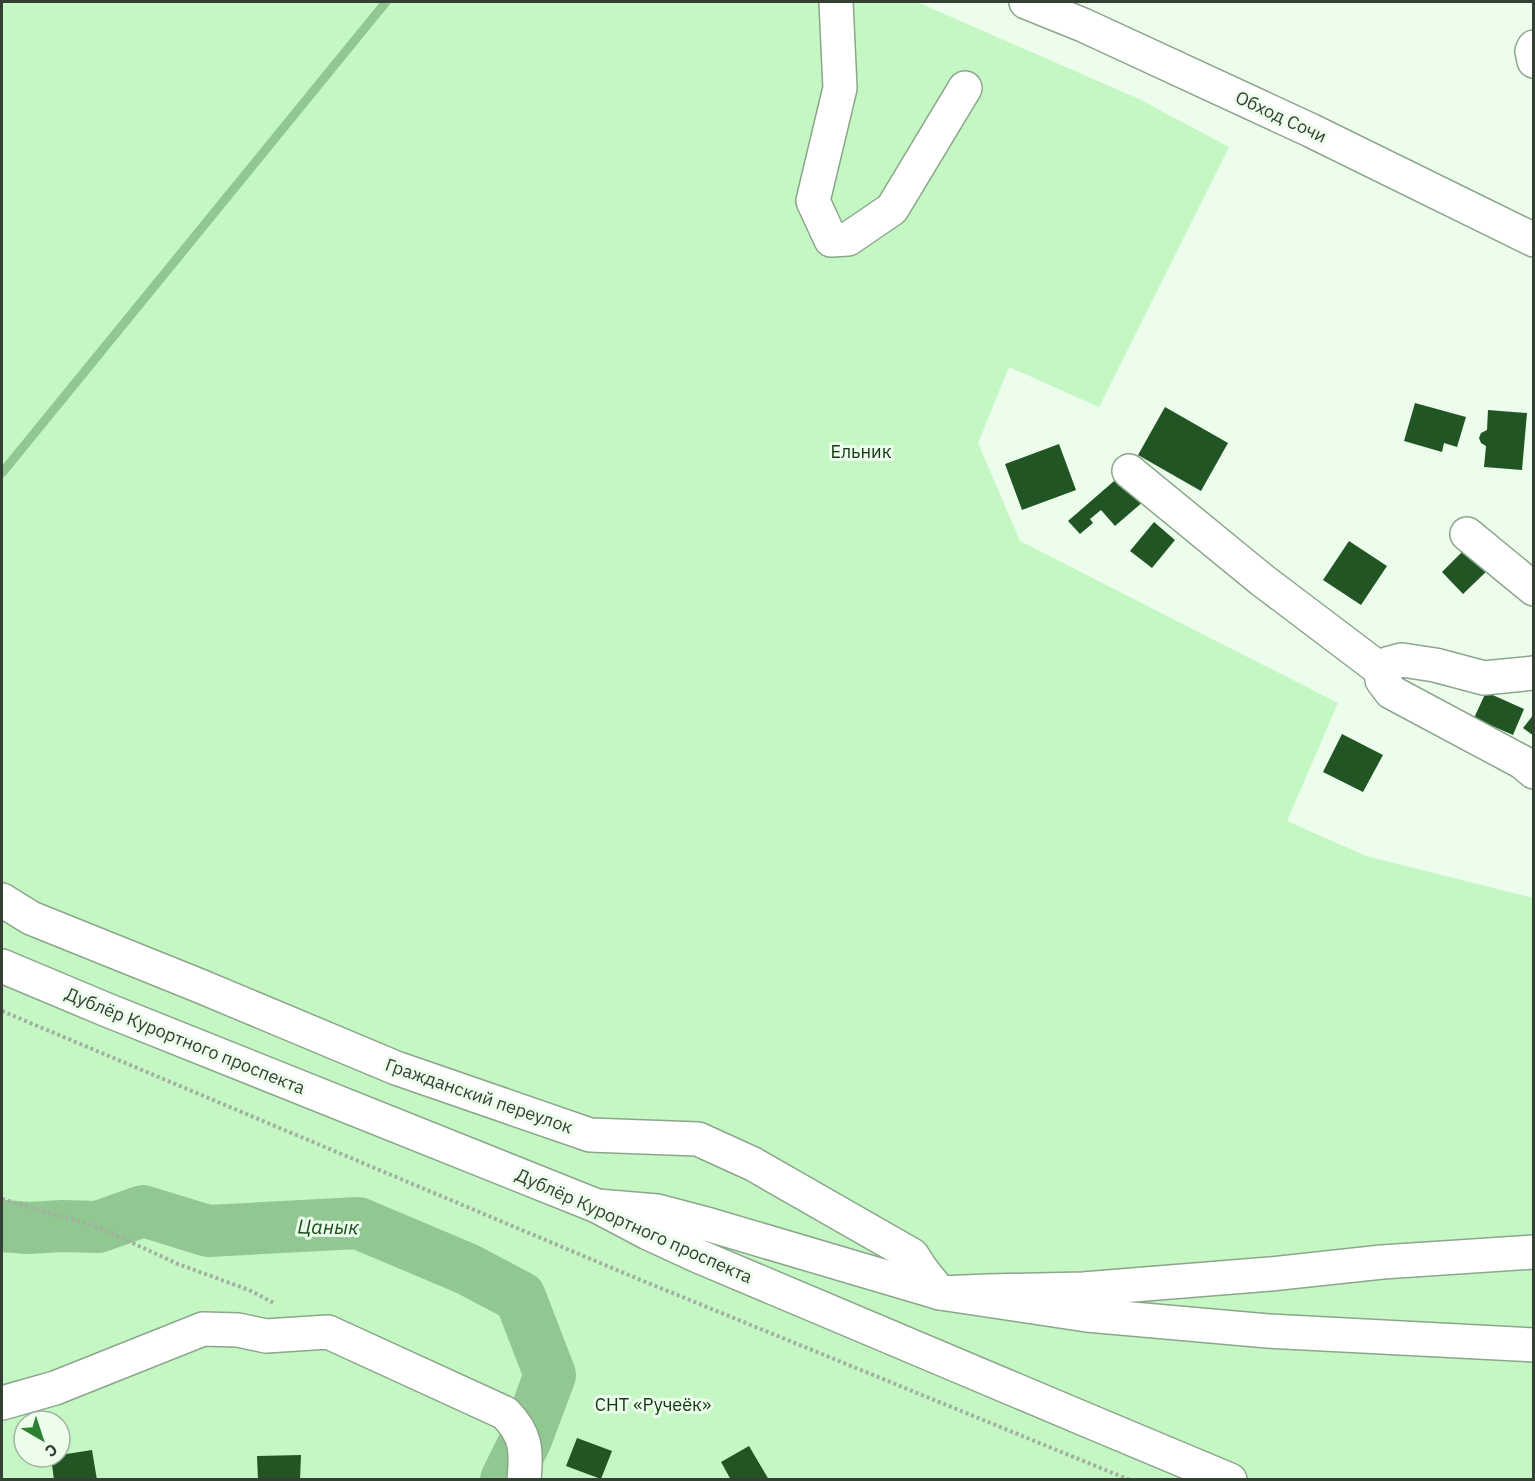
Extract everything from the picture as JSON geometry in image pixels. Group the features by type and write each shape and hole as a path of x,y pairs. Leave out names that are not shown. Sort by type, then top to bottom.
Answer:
{"main road":[{"path":"836,2 840,88 813,201 831,240 848,240 892,209 965,88"},
{"name":"Обход Сочи","path":"1026,2 1083,25 1310,130 1533,240"},
{"path":"1533,47 1533,61"},
{"path":"1129,471 1262,580 1381,670 1382,680 1391,692 1522,762 1533,772"},
{"path":"1467,534 1533,589"},
{"path":"1381,670 1387,664 1402,660 1484,678 1533,673"},
{"name":"Гражданский переулок","path":"2,900 32,918 396,1068 590,1135 698,1139 753,1164 912,1255 940,1293"},
{"name":"Дублёр Курортного проспекта","path":"2,966 118,1015 597,1206 698,1256 1230,1479"},
{"path":"597,1206 657,1211 940,1293 1087,1315 1268,1331 1530,1348"},
{"path":"940,1293 1083,1289 1270,1274 1382,1262 1533,1252"},
{"path":"2,1403 55,1388 203,1329 238,1330 266,1336 328,1332 506,1413 517,1425 524,1441 524,1479"}],"path":[{"path":"2,1011 642,1281 1130,1479"},
{"path":"2,1199 98,1227 178,1264 249,1290 278,1305"}],"green space":[{"path":"2,2 917,2 1139,99 1229,147 1099,407 1009,367 978,443 1020,541 1338,703 1287,821 1366,856 1533,898 1533,1479 2,1480"}],"building":[{"path":"1415,403 1466,417 1457,447 1444,443 1442,452 1404,441"},
{"path":"1165,407 1228,443 1201,491 1138,455"},
{"path":"1488,410 1527,413 1522,470 1484,467 1486,446 1479,438 1481,433 1487,430"},
{"path":"1059,444 1076,490 1022,510 1005,464"},
{"path":"1121,475 1144,501 1115,526 1101,510 1090,519 1093,523 1080,534 1068,521"},
{"path":"1154,522 1175,540 1152,568 1130,551"},
{"path":"1349,541 1387,566 1361,605 1323,580"},
{"path":"1468,546 1490,568 1463,594 1442,572"},
{"path":"1486,692 1524,709 1513,735 1474,718"},
{"path":"1534,714 1534,736 1523,728"},
{"path":"1342,734 1383,755 1363,792 1323,772"},
{"path":"577,1438 612,1451 601,1479 566,1466"},
{"path":"749,1446 769,1480 731,1480 721,1462"},
{"path":"92,1450 97,1480 54,1480 53,1469 72,1469 72,1453"},
{"path":"301,1455 300,1480 258,1480 257,1456"}],"waterway":[{"path":"2,473 386,2"},
{"name":"Цанык","path":"2,1226 98,1227 143,1211 208,1231 358,1223 467,1269 520,1297 550,1375 526,1439 506,1480"}],"park label":[{"name":"Ельник","path":"861,452"},
{"name":"СНТ «Ручеёк»","path":"653,1405"}]}
